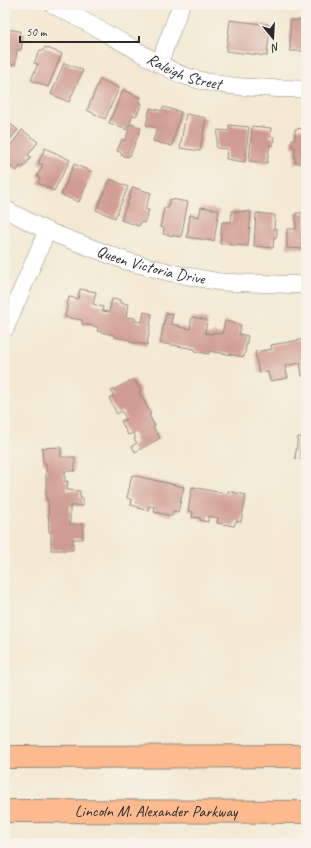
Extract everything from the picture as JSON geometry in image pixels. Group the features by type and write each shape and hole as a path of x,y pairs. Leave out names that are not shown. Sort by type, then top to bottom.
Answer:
{"highway":[{"path":"5,757 306,756"},
{"name":"Lincoln M. Alexander Parkway","path":"5,811 306,812"}],"street":[{"name":"Raleigh Street","path":"53,5 84,20 160,64 185,76 252,88 306,89"},
{"path":"160,64 181,5"},
{"name":"Queen Victoria Drive","path":"5,208 47,231 126,261 172,273 220,282 306,285"},
{"path":"5,329 47,231"}],"building":[{"path":"230,20 270,25 267,56 226,51"},
{"path":"290,20 306,20 306,51 290,51"},
{"path":"5,29 20,31 19,36 23,36 21,50 17,50 15,65 5,64"},
{"path":"45,47 62,54 48,87 31,80 38,64 34,63 40,50 43,51"},
{"path":"64,63 83,70 69,102 51,94"},
{"path":"100,79 119,88 105,119 87,110"},
{"path":"123,90 141,98 139,103 142,104 136,116 133,115 127,130 109,123"},
{"path":"163,107 181,112 172,146 153,141 157,128 146,125 150,108 162,111"},
{"path":"186,114 206,118 200,151 180,148"},
{"path":"5,120 18,130 5,145"},
{"path":"131,124 141,128 130,156 129,155 128,157 121,155 122,153 117,151 122,139 125,141"},
{"path":"229,125 249,127 245,162 226,159 227,149 216,148 218,130 229,131"},
{"path":"252,126 271,128 270,137 274,137 273,145 270,145 267,163 249,161"},
{"path":"306,128 306,163 295,163 295,147 292,147 292,139 295,139 295,129"},
{"path":"22,130 38,142 28,155 31,157 23,168 20,166 17,171 5,162 5,153"},
{"path":"45,148 70,160 54,191 38,183 40,178 37,176 43,165 38,163"},
{"path":"74,164 92,172 79,202 61,195"},
{"path":"110,179 128,187 115,218 96,210"},
{"path":"133,187 151,193 145,209 149,210 144,223 141,222 139,226 121,220"},
{"path":"170,199 188,202 181,237 163,234 164,228 160,227 164,208 168,208"},
{"path":"201,207 219,210 214,241 187,237 190,215 199,217"},
{"path":"232,211 251,212 248,246 220,244 222,222 231,222"},
{"path":"256,213 275,215 274,229 277,229 277,237 274,237 273,248 254,246"},
{"path":"296,213 306,213 306,249 287,248 287,229 296,229"},
{"path":"80,289 96,292 93,304 103,307 102,311 109,312 112,299 120,300 120,303 128,304 126,317 135,318 135,321 142,322 144,312 152,314 147,345 114,337 114,335 97,331 98,327 82,324 82,320 65,317 69,297 78,299"},
{"path":"166,313 173,314 171,324 190,329 192,317 207,320 205,333 213,334 213,332 222,334 225,321 241,325 239,334 248,336 244,357 209,351 209,354 195,351 195,349 160,343"},
{"path":"306,339 306,375 302,376 300,363 285,366 288,378 270,381 268,372 259,373 255,352 272,349 271,345"},
{"path":"134,379 151,414 149,415 155,426 153,427 160,438 135,452 132,446 137,443 134,439 136,438 133,433 128,435 121,421 126,419 122,411 117,414 109,398 114,396 111,391"},
{"path":"298,437 306,438 306,460 295,458"},
{"path":"61,447 61,457 75,457 75,471 65,471 65,482 68,481 67,490 80,491 80,498 83,498 83,506 70,506 70,524 83,524 83,539 73,539 73,550 51,550 48,499 46,499 46,463 43,463 42,448"},
{"path":"132,475 184,487 178,512 173,511 172,516 154,512 155,507 149,506 148,511 131,505 132,500 127,498"},
{"path":"192,487 228,494 228,491 246,495 241,522 236,521 234,526 217,523 218,518 208,516 208,522 200,520 200,518 192,517 193,512 188,511"}]}
